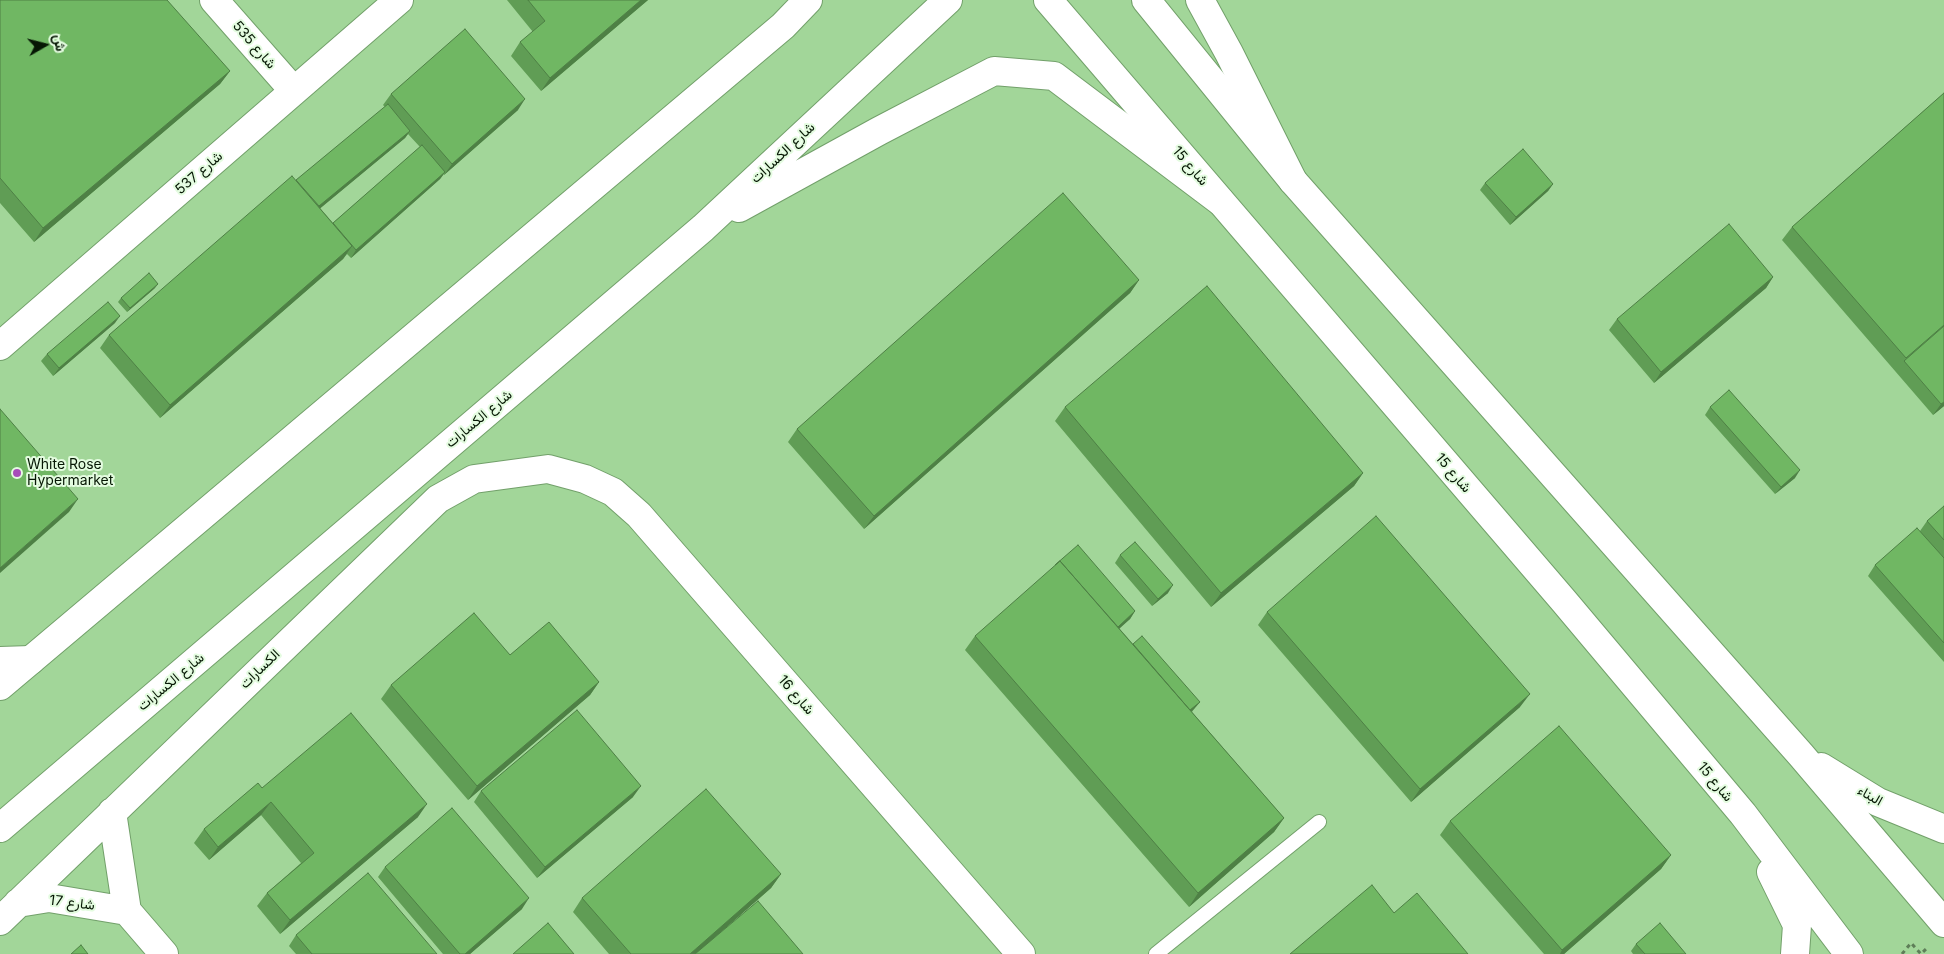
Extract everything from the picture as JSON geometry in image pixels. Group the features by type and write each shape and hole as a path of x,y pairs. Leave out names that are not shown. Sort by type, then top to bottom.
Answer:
{"street":[{"name":"شارع 535","path":"214,0 294,91"},
{"name":"شارع 537","path":"3,337 399,0"},
{"path":"783,26 800,0"},
{"path":"0,686 783,26 808,0"},
{"name":"شارع الكسارات","path":"0,828 702,228 948,0"},
{"name":"شارع 15","path":"1048,0 1550,585 1743,814 1848,954"},
{"path":"1146,0 1293,181 1801,755 1944,923"},
{"path":"1200,0 1229,53 1293,181"},
{"path":"702,228 879,131 994,71 1054,76 1220,201"},
{"name":"الكسارات","path":"9,912 438,499 474,479 548,469"},
{"name":"شارع 16","path":"548,469 584,479 613,492 639,515 1021,954"},
{"path":"0,661 30,660"},
{"name":"البناء","path":"1801,755 1878,802 1944,829"},
{"path":"112,812 126,911 164,954"},
{"path":"1743,814 1797,925 1795,954"},
{"name":"شارع 17","path":"9,912 49,898 126,911"}],"lane":[{"path":"1156,954 1319,822"}],"shaded area":[{"path":"0,0 1944,0 1944,954 0,954"}],"building":[{"path":"0,0 167,0 230,71 43,228 0,178"},
{"path":"528,0 641,0 550,78 520,42 545,21"},
{"path":"465,29 525,99 452,164 391,94"},
{"path":"1944,93 1944,325 1906,358 1792,227"},
{"path":"388,104 410,131 319,206 296,180"},
{"path":"422,145 445,172 356,250 333,223"},
{"path":"1523,149 1553,184 1516,217 1485,183"},
{"path":"292,176 352,246 170,405 109,335"},
{"path":"1063,193 1139,280 874,516 797,429"},
{"path":"1729,224 1773,277 1661,372 1617,319"},
{"path":"149,273 158,284 130,308 121,298"},
{"path":"1207,286 1363,473 1221,593 1065,407"},
{"path":"108,302 120,316 59,368 47,354"},
{"path":"1944,326 1944,402 1941,404 1904,361"},
{"path":"1729,390 1800,470 1781,487 1710,407"},
{"name":"White Rose Hypermarket","path":"0,409 78,499 0,568"},
{"path":"1944,506 1944,540 1927,521"},
{"path":"1376,516 1530,694 1420,789 1267,612"},
{"path":"1917,528 1944,558 1944,643 1875,565"},
{"path":"1135,542 1173,585 1158,599 1120,555"},
{"path":"1078,545 1135,611 1118,627 1060,561 1055,565"},
{"path":"1060,561 1284,818 1198,893 975,636"},
{"path":"474,613 510,655 549,622 599,682 477,786 391,685"},
{"path":"1142,636 1200,702 1190,710 1133,644"},
{"path":"577,710 641,786 545,867 481,791"},
{"path":"351,713 427,804 290,920 267,893 314,853 271,802 218,847 204,829 258,783 262,788"},
{"path":"1559,726 1671,855 1562,950 1450,821"},
{"path":"706,789 781,874 690,954 631,954 582,898"},
{"path":"452,808 529,898 465,954 460,954 385,867"},
{"path":"368,873 437,954 312,954 296,935"},
{"path":"1372,885 1394,913 1417,893 1468,954 1290,954"},
{"path":"758,901 803,954 695,954"},
{"path":"548,923 574,954 513,954"},
{"path":"1660,923 1686,954 1645,954 1636,944"},
{"path":"81,945 88,954 71,954"}],"place":[{"name":"White Rose Hypermarket","path":"17,473"}]}
